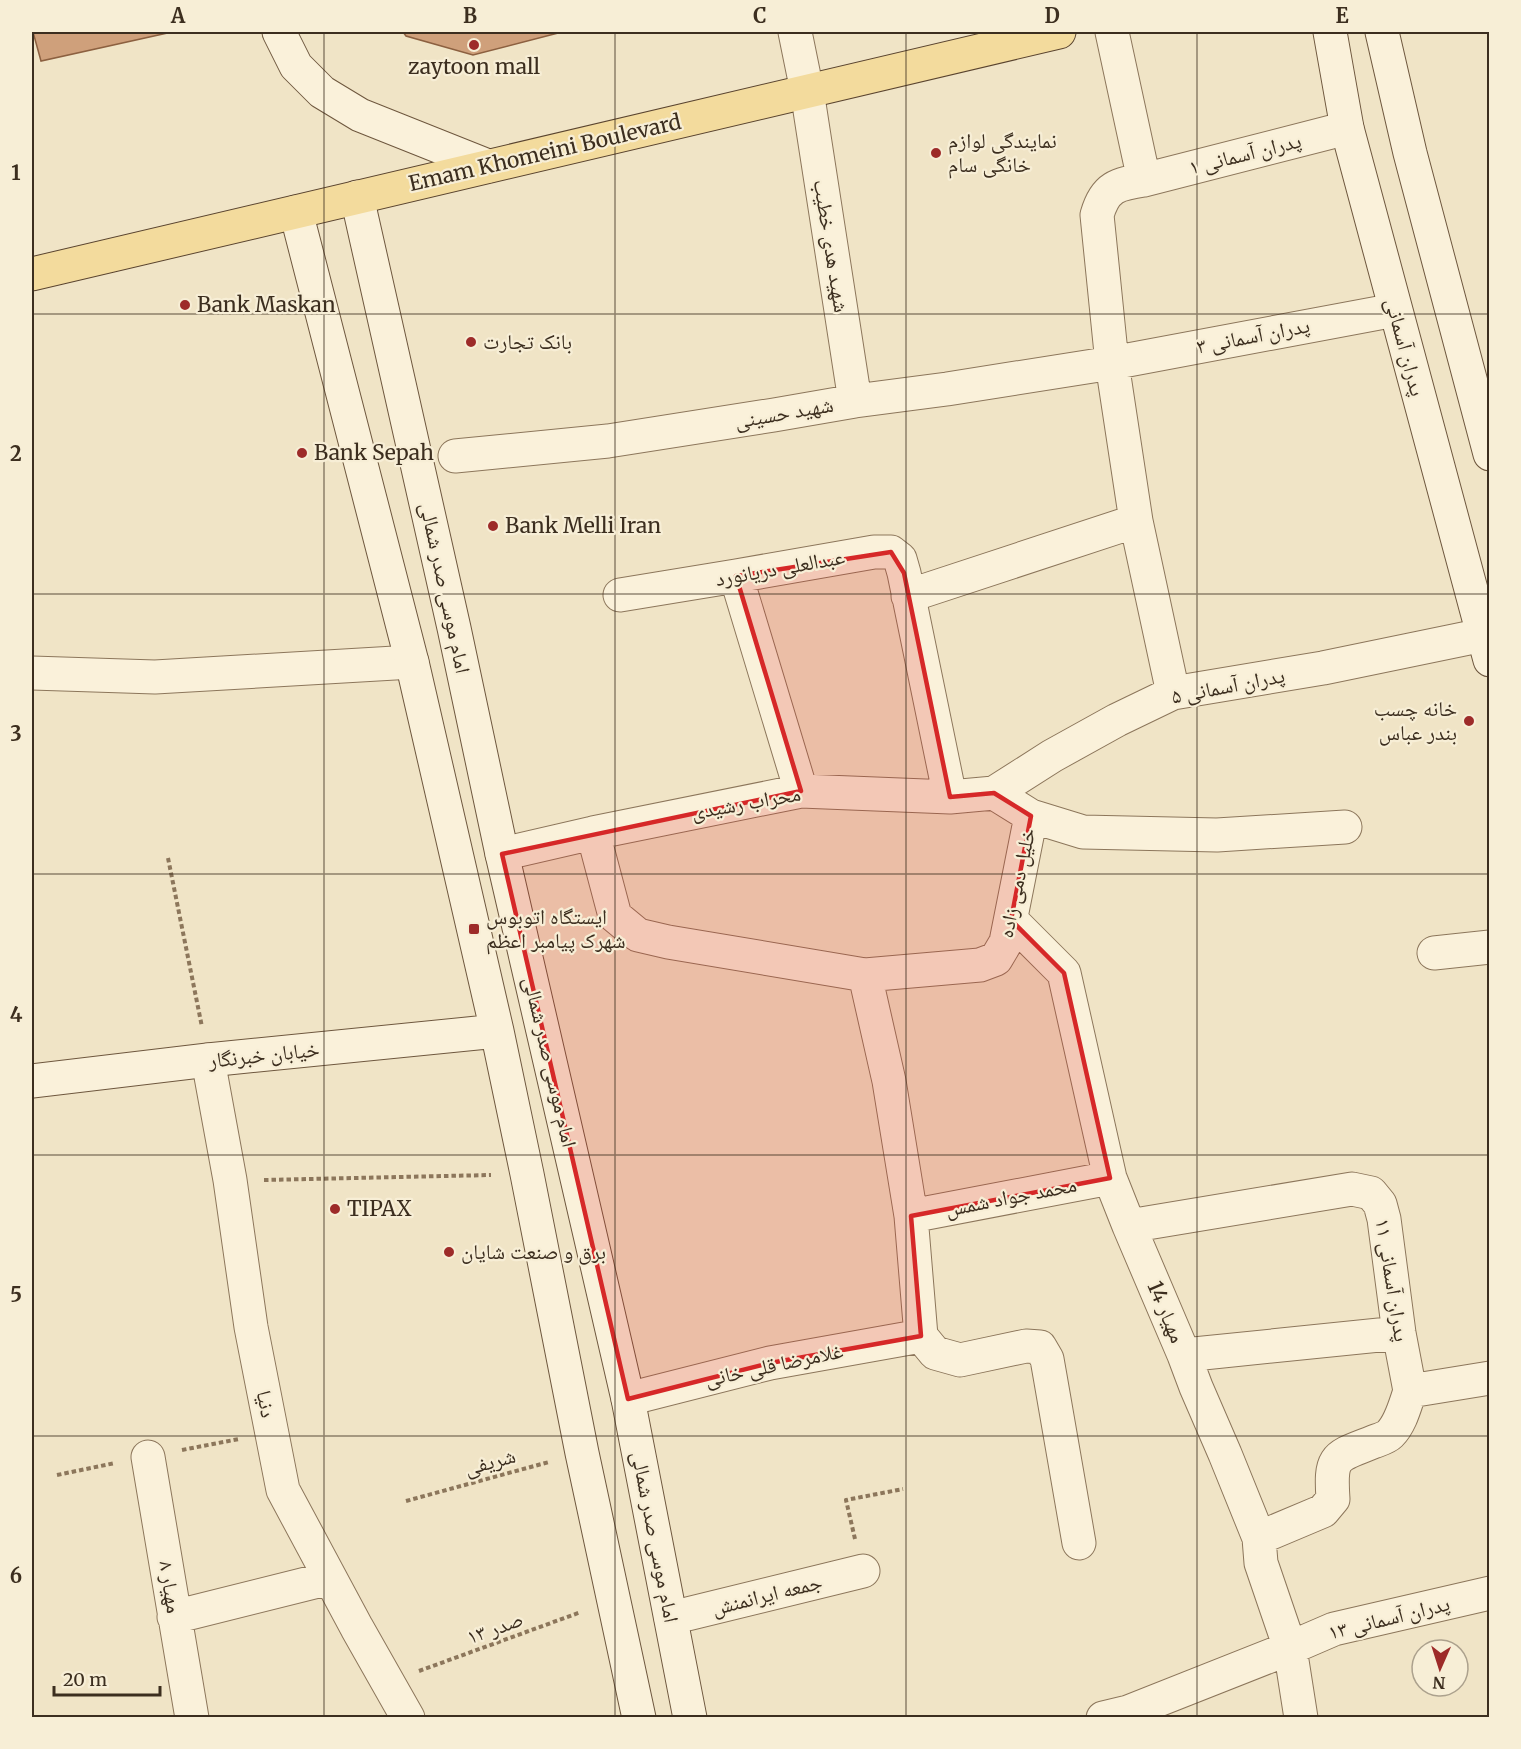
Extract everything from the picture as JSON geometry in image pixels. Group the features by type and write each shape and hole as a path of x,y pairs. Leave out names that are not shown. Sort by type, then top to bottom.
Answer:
{"main road":[{"name":"Emam Khomeini Boulevard","path":"32,274 807,91 1011,37 1059,32"}],"street":[{"path":"279,32 296,66 322,92 360,115 488,166"},
{"name":"شهید هدی خطیب","path":"795,32 807,91 855,401"},
{"path":"1112,32 1144,180"},
{"name":"پدران آسمانی","path":"1329,32 1347,128 1486,647"},
{"path":"1382,32 1410,153 1490,454"},
{"name":"پدران آسمانی ۱","path":"1112,363 1097,215 1108,190 1125,183 1347,128"},
{"name":"امام موسی صدر شمالی","path":"357,197 454,628 502,854 628,1399 690,1718"},
{"path":"296,212 412,662 497,1031 582,1454 639,1718"},
{"name":"پدران آسمانی ۳","path":"1112,363 1395,310"},
{"path":"1112,363 1136,521 1173,693"},
{"name":"شهید حسینی","path":"455,456 608,441 1112,363"},
{"path":"908,596 1136,521"},
{"name":"عبدالعلی دریانورد","path":"620,595 874,552 891,552 900,559 904,573 950,797"},
{"path":"736,576 801,791"},
{"name":"پدران آسمانی ۵","path":"994,793 1052,756 1117,720 1173,693 1323,668 1486,647"},
{"path":"32,674 155,677 412,662"},
{"name":"محراب رشیدی","path":"502,854 801,791 950,797 994,793"},
{"path":"994,793 1031,816 1083,832 1217,835 1345,827"},
{"name":"خلیل دمی زاده","path":"865,975 980,965 996,959 1006,942 1031,816"},
{"path":"593,833 615,916 638,935 865,975 889,1081 911,1216 921,1336 935,1353 960,1360 1026,1346 1040,1347 1047,1359 1079,1543"},
{"name":"مهیار 14","path":"1011,920 1064,973 1110,1178 1259,1538 1261,1563 1290,1648 1301,1718"},
{"path":"1434,953 1490,947"},
{"name":"خیابان خبرنگار","path":"32,1081 208,1060 497,1031"},
{"name":"دنیا","path":"208,1060 230,1180 251,1327 283,1490 408,1718"},
{"name":"محمد جواد شمس","path":"911,1216 1110,1178"},
{"name":"پدران آسمانی ۱۱","path":"1129,1226 1352,1189 1371,1193 1380,1204 1384,1219 1399,1333 1410,1391"},
{"path":"1184,1355 1399,1333"},
{"name":"غلامرضا قلی خانی","path":"628,1399 770,1363 921,1336"},
{"path":"1259,1538 1323,1511 1333,1499 1332,1477 1336,1460 1349,1451 1389,1435 1401,1418 1410,1391 1490,1378"},
{"name":"مهیار ۸","path":"148,1457 192,1718"},
{"name":"جمعه ایرانمنش","path":"671,1618 862,1571"},
{"path":"174,1617 330,1578"},
{"name":"پدران آسمانی ۱۳","path":"1103,1718 1128,1712 1334,1629 1490,1593"}],"path":[{"path":"168,858 208,1060"},
{"path":"230,1180 527,1174"},
{"name":"شریفی","path":"406,1501 582,1454"},
{"path":"862,1571 846,1500 903,1489"},
{"name":"صدر ۱۳","path":"387,1682 614,1601"}],"highlighted area":[{"path":"891,552 904,573 950,797 994,793 1031,816 1011,920 1064,973 1110,1178 911,1216 921,1336 770,1363 628,1399 502,854 801,791 736,576"}],"building":[{"path":"33,32 172,32 41,61"},
{"name":"zaytoon mall","path":"403,32 562,32 473,55 406,36"}],"place":[{"name":"zaytoon mall","path":"474,45"},
{"name":"نمایندگی لوازم خانگی سام","path":"936,153"},
{"name":"Bank Maskan","path":"185,305"},
{"name":"بانک تجارت","path":"471,342"},
{"name":"Bank Sepah","path":"302,453"},
{"name":"Bank Melli Iran","path":"493,526"},
{"name":"خانه چسب بندر عباس","path":"1469,721"},
{"name":"ایستگاه اتوبوس شهرک پیامبر اعظم","path":"474,929"},
{"name":"TIPAX","path":"335,1209"},
{"name":"برق و صنعت شایان","path":"449,1252"}]}
